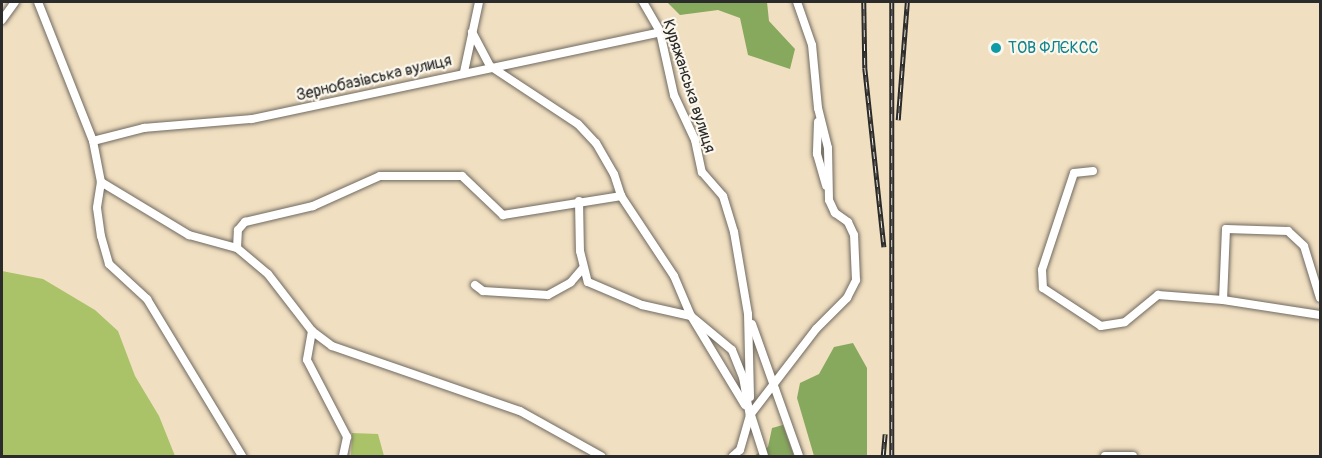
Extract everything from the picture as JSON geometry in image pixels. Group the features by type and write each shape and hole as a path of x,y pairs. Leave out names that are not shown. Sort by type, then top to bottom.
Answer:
{"street":[{"path":"2,21 15,2"},
{"path":"38,2 93,141 101,182 97,208 109,264 147,299 242,456"},
{"path":"464,72 479,2"},
{"name":"Куряжанська вулиця","path":"643,2 660,32 674,95 695,140 702,172 723,196 734,232 748,314"},
{"path":"750,415 816,329 847,298 856,280 854,235 848,222 835,213 829,200 828,148 818,108 812,45 797,2"},
{"path":"472,32 490,66 578,124 614,174 621,196 674,276 698,332 733,381 750,415 764,456"},
{"name":"Зернобазівська вулиця","path":"93,141 144,128 252,119 490,66 566,54 660,32"},
{"path":"1093,171 1074,173 1042,270 1043,288 1101,326 1125,322 1158,295 1222,300 1320,315"},
{"path":"237,248 238,230 245,222 295,212 380,176 458,174 473,182 503,215 621,196"},
{"path":"101,182 189,235 237,248 268,274 312,331 339,349 520,411 601,456"},
{"path":"579,201 583,268 592,286 642,304 691,316 732,350 743,377 750,415"},
{"path":"1222,300 1226,229 1288,231 1304,246 1320,298"},
{"path":"475,285 483,291 548,295 571,282 583,268"},
{"path":"748,314 799,456"},
{"path":"733,456 740,450 750,415 748,314"},
{"path":"312,331 307,360 347,437 343,456"},
{"path":"1105,456 1133,456"}],"green space":[{"path":"667,2 767,2 769,21 795,49 790,69 748,55 740,18 718,10 680,15"},
{"path":"2,271 43,279 95,310 118,331 135,376 159,416 175,456 2,456"},
{"path":"853,343 867,368 867,456 814,456 797,398 800,383 819,374 834,347"},
{"path":"783,425 794,456 754,456 768,447 772,428"},
{"path":"352,433 378,434 384,456 351,456"}],"railway":[{"path":"864,2 865,68 884,247"},
{"path":"892,2 892,456"},
{"path":"898,120 907,2"},
{"path":"883,456 885,434"}],"place":[{"name":"ТОВ ФЛЄКСС","path":"996,48"}]}
